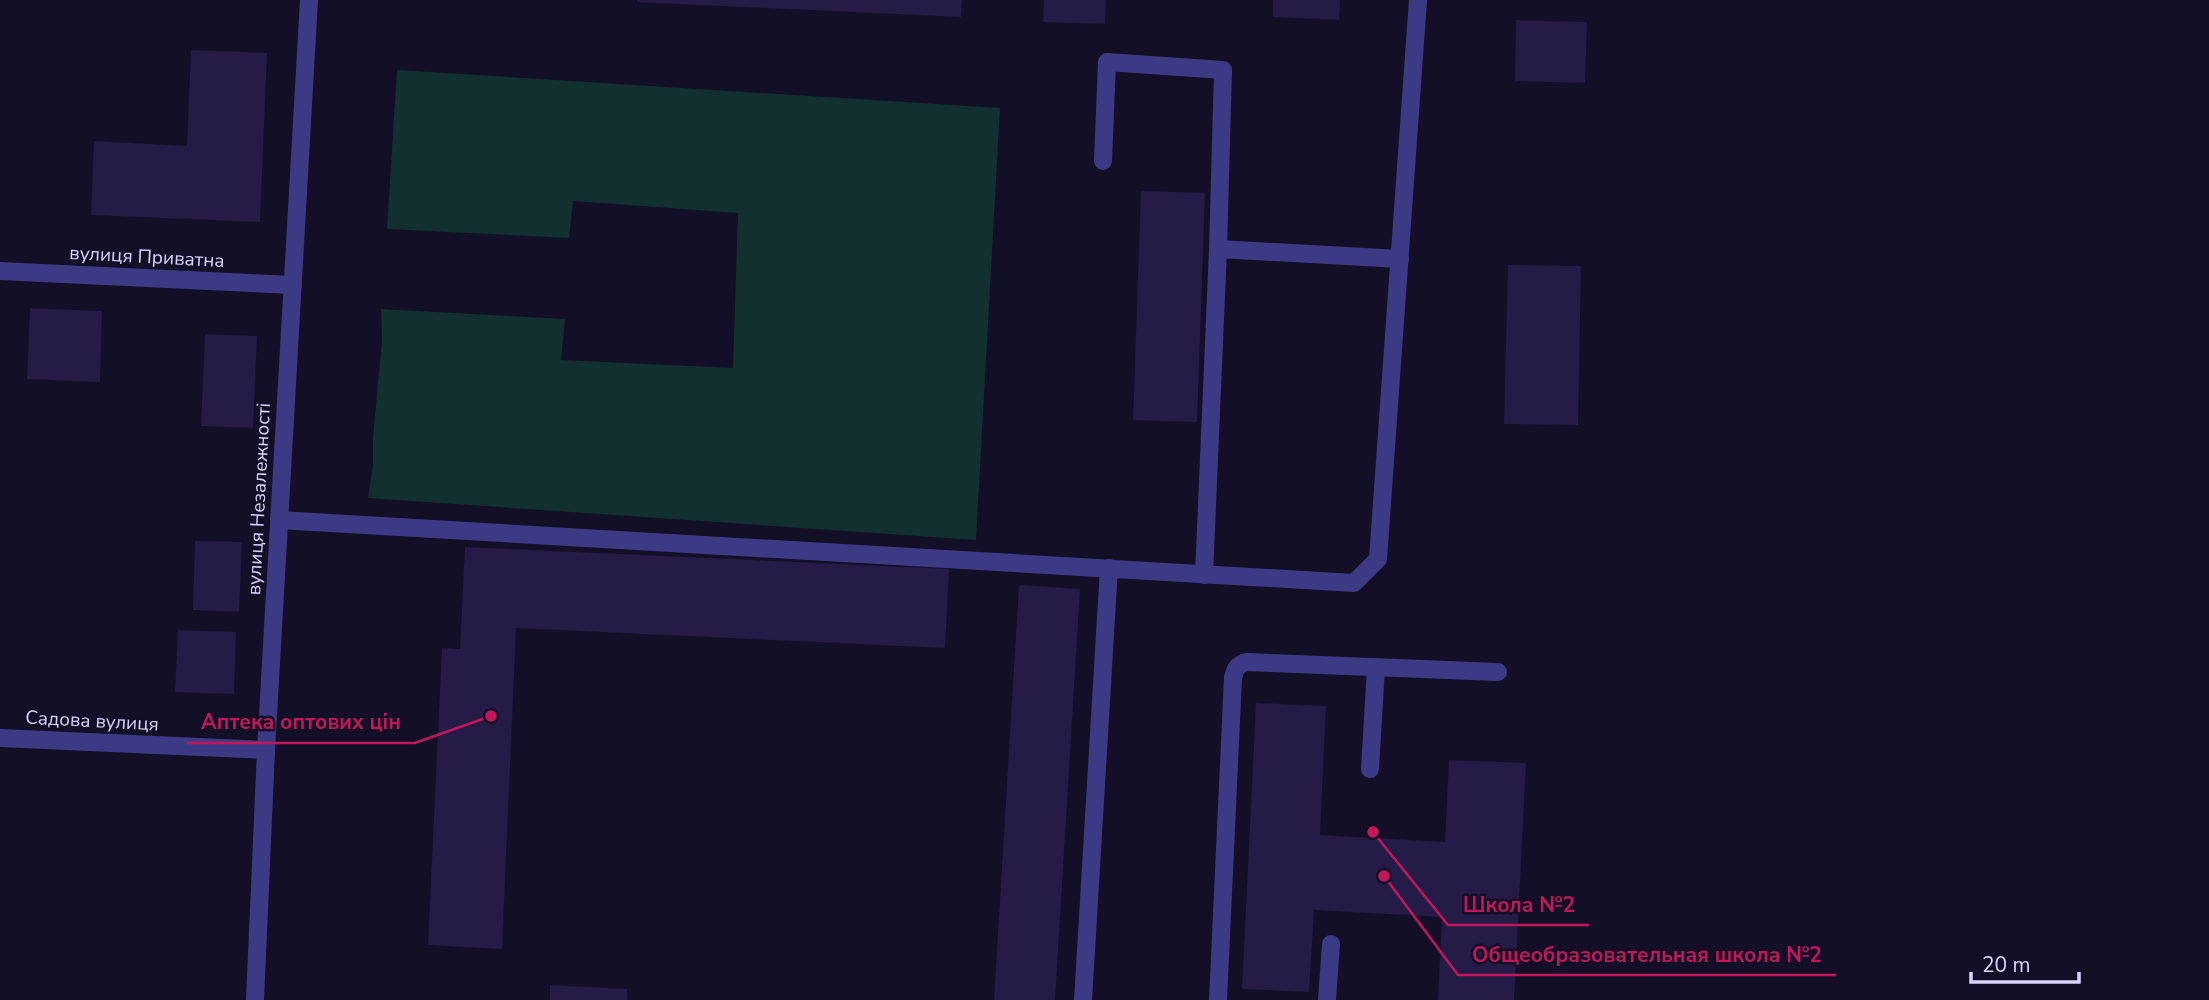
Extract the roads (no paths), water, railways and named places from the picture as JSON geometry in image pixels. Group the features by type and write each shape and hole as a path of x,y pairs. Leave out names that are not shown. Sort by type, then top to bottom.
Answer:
{"street":[{"name":"вулиця Незалежності","path":"255,1000 266,750 309,0"},
{"path":"279,520 1354,583 1378,559 1418,0"},
{"path":"1102,162 1107,62 1223,70 1219,249 1204,575"},
{"path":"1219,249 1400,259"},
{"name":"вулиця Приватна","path":"0,271 293,285"},
{"path":"1083,1000 1109,568"},
{"path":"1218,1000 1235,669 1246,662 1498,673"},
{"path":"1370,769 1376,667"},
{"name":"Садова вулиця","path":"0,738 266,750"},
{"path":"1327,1000 1331,944"}],"place":[{"name":"Аптека оптових цін","path":"491,716"},
{"name":"Школа №2","path":"1373,832"},
{"name":"Общеобразовательная школа №2","path":"1384,876"}]}
